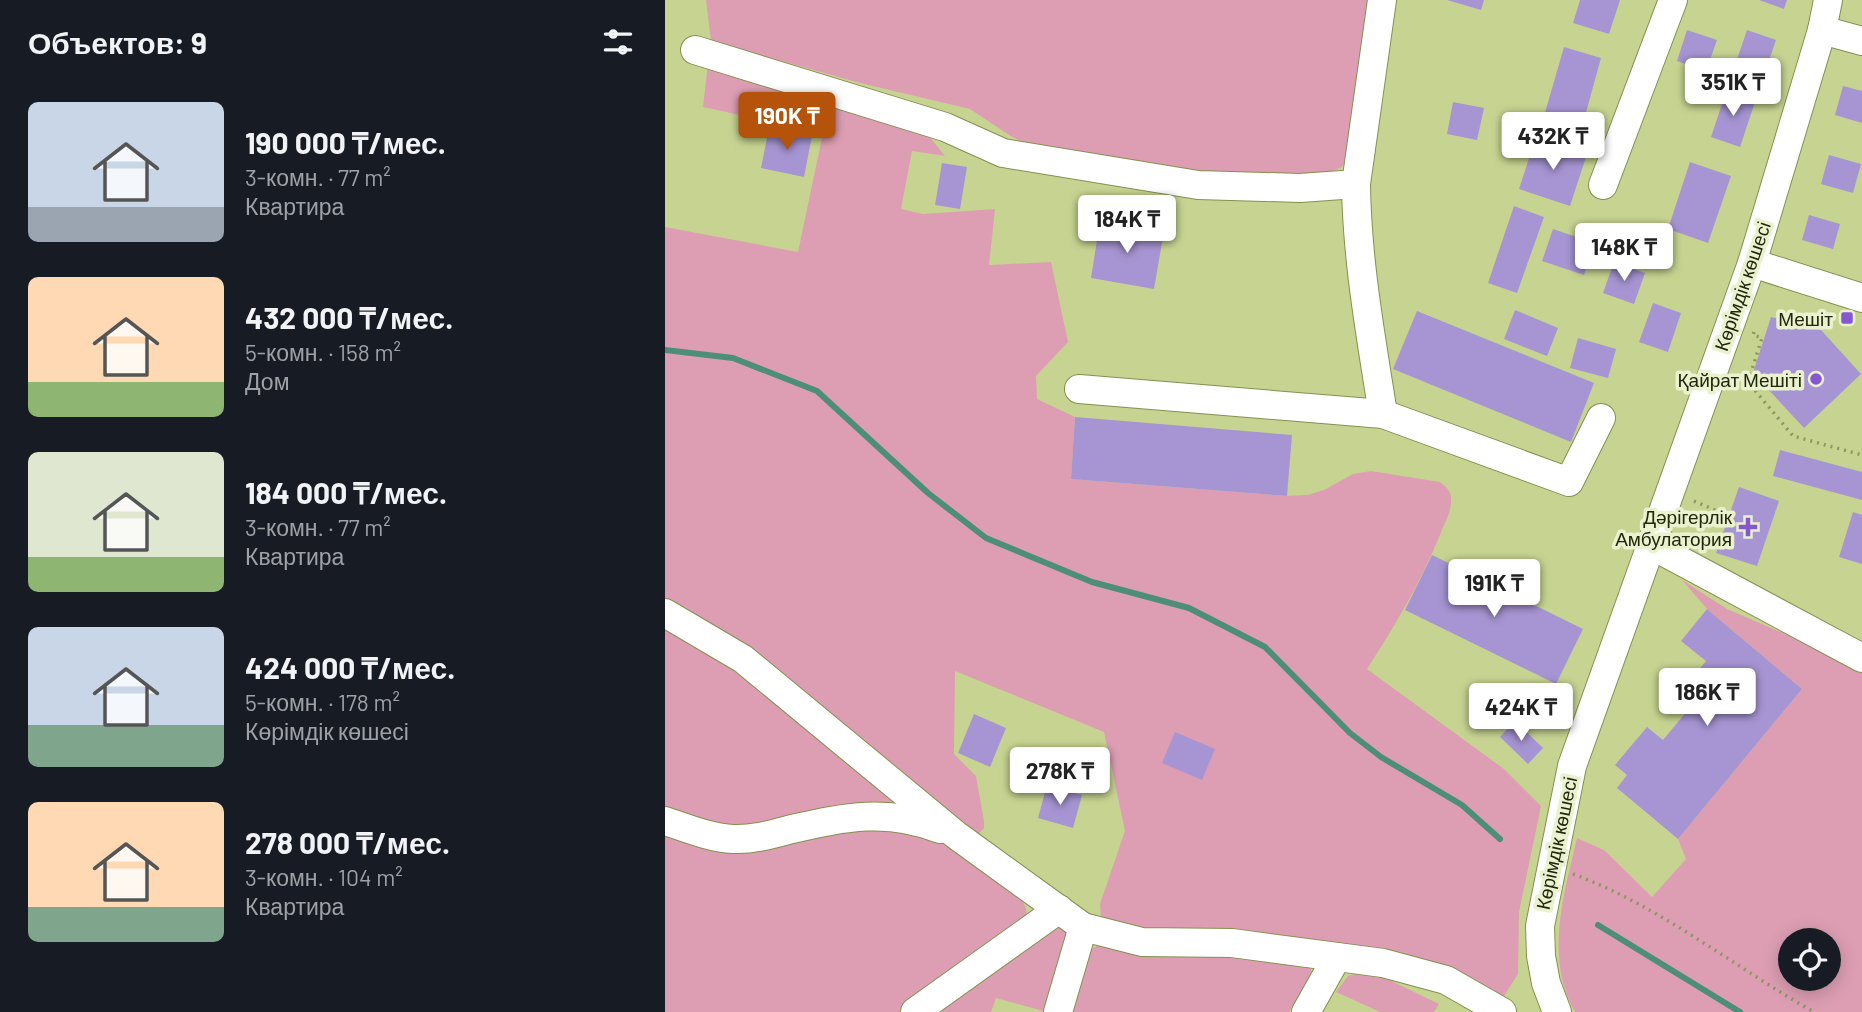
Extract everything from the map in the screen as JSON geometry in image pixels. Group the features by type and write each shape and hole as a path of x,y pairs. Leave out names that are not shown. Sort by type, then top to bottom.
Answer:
{"street":[{"path":"1382,0 1356,184 1362,285 1383,414"},
{"path":"1603,185 1673,0"},
{"name":"Көрімдік көшесі","path":"1556,1011 1546,983 1539,926 1572,766 1752,263 1822,30 1828,0"},
{"path":"1822,30 1862,41"},
{"path":"695,50 945,127 1003,153 1198,185 1300,188 1356,184"},
{"path":"1752,263 1862,298"},
{"path":"1079,389 1383,414 1569,482 1601,418"},
{"path":"1651,545 1862,659"},
{"path":"665,613 743,659 956,835 1083,927 1142,942 1232,943 1383,963 1446,980 1502,1012"},
{"path":"665,821 733,839 762,836 839,818 875,816 916,820 956,835"},
{"path":"915,1012 1059,909"},
{"path":"1058,1012 1083,927"},
{"path":"1307,1012 1337,957"}],"path":[{"path":"1756,325 1753,335 1762,338 1748,382 1793,436 1862,455"},
{"path":"1693,501 1729,516"},
{"path":"1550,865 1604,886 1710,946 1814,1012"}],"shaded area":[{"path":"706,0 1372,0 1348,155 1342,167 1328,173 1287,176 1195,173 1033,147 1012,137 970,109 860,83 711,41"},
{"path":"708,63 925,131 945,156 912,151 901,209 923,214 995,209 989,265 1051,262 1068,342 1036,376 1037,399 1075,417 1071,479 1287,496 1307,495 1324,490 1353,474 1371,471 1440,482 1448,489 1451,496 1450,508 1432,553 1407,604 1367,669 1504,769 1541,806 1519,912 1518,974 1504,996 1468,981 1171,937 1101,917 1100,904 1125,831 1104,732 955,671 954,754 976,776 984,821 984,828 977,836 665,600 665,227 798,252 823,133 703,107"},
{"path":"1682,580 1727,609 1797,639 1862,673 1862,1012 1575,1012 1560,970 1559,926 1577,838 1604,850 1652,897 1686,859 1678,839 1802,689 1707,609"},
{"path":"665,625 754,677 899,805 735,833 665,814"},
{"path":"863,828 934,836 1015,891 1025,906 1027,925 901,1012 665,1012 665,830"},
{"path":"1067,925 1070,943 1043,1011 996,998 991,1012 929,1012 1043,929"},
{"path":"1101,944 1230,951 1310,965 1312,976 1289,1012 1070,1012 1091,949"},
{"path":"1358,973 1383,977 1439,1004 1434,1012 1380,1012 1336,992 1348,976"}],"building":[{"path":"1447,0 1484,0 1481,10"},
{"path":"1580,0 1620,0 1609,34 1573,23"},
{"path":"1759,0 1787,0 1784,9"},
{"path":"1687,30 1717,40 1706,71 1677,61"},
{"path":"1747,30 1776,40 1760,87 1731,77"},
{"path":"1564,47 1601,58 1582,127 1544,116"},
{"path":"1843,86 1862,91 1862,123 1835,115"},
{"path":"1727,89 1756,99 1740,147 1711,137"},
{"path":"1453,102 1484,108 1477,140 1447,134"},
{"path":"769,128 812,136 804,177 761,168"},
{"path":"1536,137 1587,154 1570,206 1519,189"},
{"path":"1829,155 1861,164 1853,193 1821,184"},
{"path":"1690,162 1731,176 1708,243 1668,229"},
{"path":"942,163 967,167 960,209 935,205"},
{"path":"1514,206 1544,217 1517,293 1488,283"},
{"path":"1809,215 1840,224 1833,249 1802,240"},
{"path":"1100,221 1164,231 1154,289 1091,278"},
{"path":"1553,229 1594,243 1584,275 1542,261"},
{"path":"1614,262 1645,273 1634,304 1603,293"},
{"path":"1653,303 1681,313 1668,352 1639,342"},
{"path":"1515,310 1558,328 1547,356 1504,339"},
{"path":"1417,311 1594,383 1571,442 1393,369"},
{"path":"1771,317 1821,330 1861,374 1804,428 1753,373"},
{"path":"1578,338 1616,349 1608,378 1570,368"},
{"path":"1075,417 1292,435 1287,496 1071,479"},
{"path":"1780,450 1862,472 1862,500 1773,476"},
{"path":"1739,487 1779,501 1757,566 1716,553"},
{"path":"1853,512 1862,515 1862,564 1839,557"},
{"path":"1432,555 1583,629 1556,684 1405,610"},
{"path":"1707,609 1802,689 1678,839 1617,788 1627,775 1615,765 1647,727 1663,740 1702,693 1689,682 1706,661 1681,641"},
{"path":"974,714 1006,728 990,767 958,753"},
{"path":"1515,721 1543,748 1528,764 1500,737"},
{"path":"1175,732 1215,749 1202,780 1162,763"},
{"path":"1047,785 1082,795 1073,828 1038,818"}],"waterway":[{"path":"665,350 733,358 817,391 928,493 986,538 1092,582 1189,608 1265,647 1350,733 1381,757 1462,805 1500,839"},
{"path":"1598,925 1740,1012"}],"place":[{"name":"Мешіт","path":"1847,318"},
{"name":"Қайрат Мешіті","path":"1816,379"},
{"name":"Дәрігерлік Амбулатория","path":"1748,527"}]}
